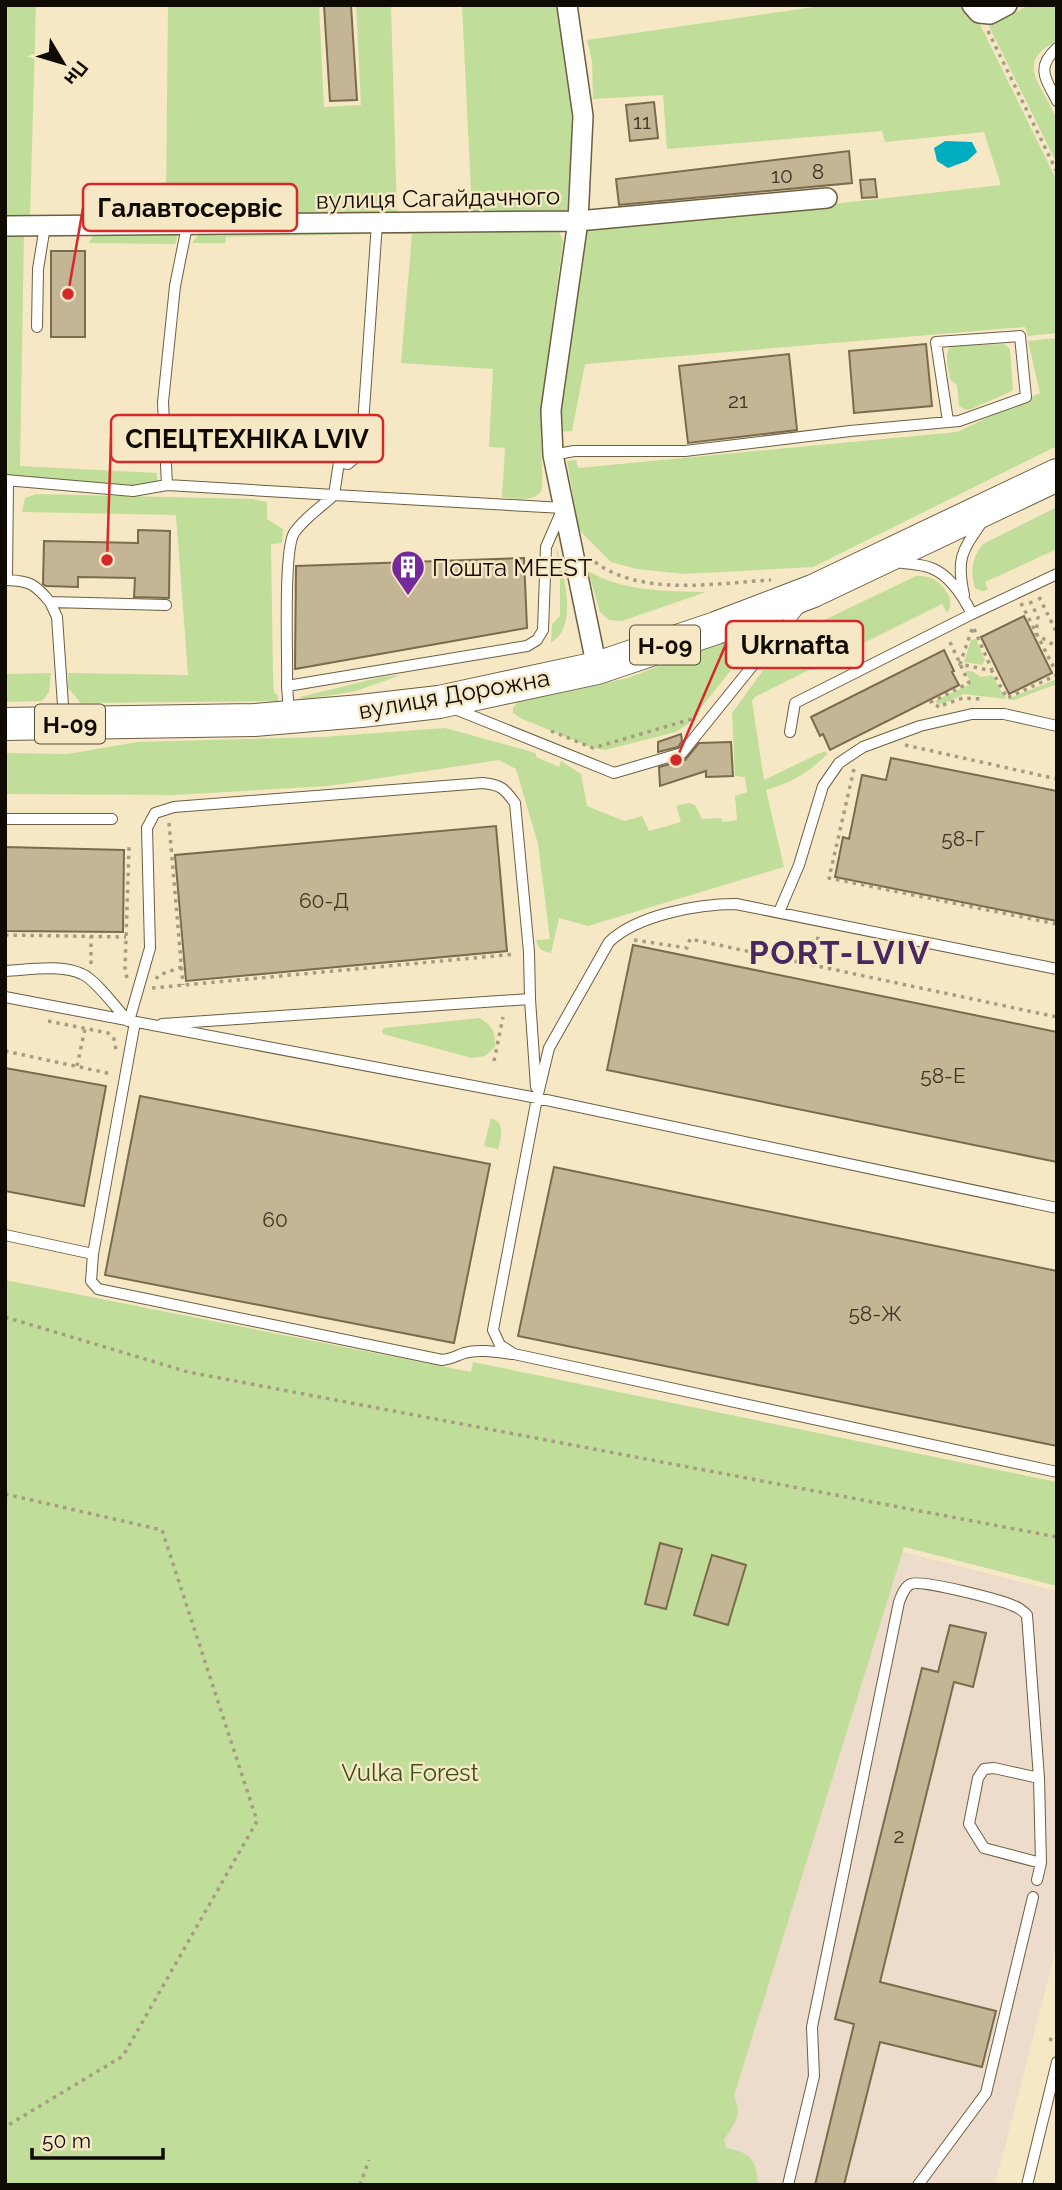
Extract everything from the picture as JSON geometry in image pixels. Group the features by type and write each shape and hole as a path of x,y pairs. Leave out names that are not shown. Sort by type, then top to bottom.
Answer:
{"main road":[{"name":"вулиця Дорожна","path":"5,724 289,717 439,702 597,668 716,628 813,591 1057,475"}],"street":[{"path":"567,5 583,116 578,221 551,410 553,455 597,668"},
{"path":"976,9 990,14 1007,5"},
{"name":"вулиця Сагайдачного","path":"5,226 578,221 827,198"}],"lane":[{"path":"1057,48 1044,63 1044,75 1057,102"},
{"path":"289,717 289,560 292,536 303,521 334,495 339,462 348,464 361,453 377,223"},
{"path":"37,327 38,268 46,226"},
{"path":"167,485 163,402 176,286 187,226"},
{"path":"553,455 574,451 685,452 850,431 959,421 1026,397 1020,336 936,341 948,421"},
{"path":"64,724 57,617 50,602 36,586 25,581 7,580 7,480 133,491 167,485 563,508 546,547 543,630 537,640 527,646 288,686"},
{"name":"вулиця Дорожна","path":"964,598 959,572 963,550 994,506"},
{"name":"вулиця Дорожна","path":"883,559 931,567 947,578 964,598 972,614"},
{"path":"790,732 795,703 1057,574"},
{"path":"439,702 614,773 682,752 813,591"},
{"path":"50,602 166,605"},
{"path":"779,912 799,865 823,786 839,763 863,747 920,726 972,714 1003,714 1057,726"},
{"path":"537,1098 529,952 515,803 506,789 483,783 174,807 155,813 148,828 150,948 132,1022 93,1254 91,1280 98,1289 107,1293 442,1360 455,1358 463,1353 487,1351 514,1354 1057,1472"},
{"path":"5,818 112,820"},
{"path":"514,1354 500,1345 493,1330 549,1048 609,942 619,932 663,915 719,904 736,904 1057,969"},
{"path":"5,971 61,970 83,974 132,1022"},
{"path":"5,997 537,1098 1057,1208"},
{"path":"147,1025 530,999"},
{"path":"5,1235 93,1254"},
{"path":"788,2185 814,2076 812,2027 837,1903 899,1602 910,1584 925,1583 1007,1604 1021,1609 1027,1615 1039,1778 1041,1863 1037,1880"},
{"path":"1039,1778 994,1768 984,1769 978,1778 969,1824 984,1848 1041,1863"},
{"path":"918,2185 986,2093 1033,1897"},
{"path":"1027,2185 1057,2062"}],"path":[{"path":"976,9 1057,172"},
{"path":"590,559 606,570 629,579 670,585 774,579"},
{"path":"1038,594 1057,633"},
{"path":"1029,599 1038,617 1036,634"},
{"path":"960,664 973,627 1007,698 1056,672 1021,603"},
{"path":"1036,634 1057,647"},
{"path":"939,707 931,702 969,682 948,639"},
{"path":"960,664 992,671"},
{"path":"551,730 593,748 692,719 696,714"},
{"path":"907,739 896,743 1057,779"},
{"path":"855,764 829,878 1057,924"},
{"path":"169,821 183,985"},
{"path":"130,848 125,970 132,985"},
{"path":"812,965 819,931"},
{"path":"5,935 126,937"},
{"path":"91,936 91,964"},
{"path":"628,942 635,940 687,948 690,939 1057,1017"},
{"path":"182,967 159,975 149,988 516,954 516,962"},
{"path":"494,1061 503,1017"},
{"path":"77,1066 85,1028 108,1033 114,1039 116,1051"},
{"path":"5,1051 112,1074 114,1063"},
{"path":"5,1317 188,1372 1057,1537"},
{"path":"5,1494 162,1530 257,1821 123,2056 5,2127"},
{"path":"1049,2039 1057,2041"},
{"path":"360,2185 369,2160"}],"shaded area":[{"path":"623,1481 1057,1591 1057,1945 995,2185 434,2185"}],"green space":[{"path":"5,5 36,5 30,218 5,218"},
{"path":"168,5 319,5 324,107 361,105 356,5 391,5 397,213 158,218 166,200"},
{"path":"462,5 559,5 572,126 568,209 564,212 472,212"},
{"path":"828,5 964,5 978,20 1057,181 1057,333 1028,336 1025,327 585,364 572,431 560,432 566,361 585,235 589,225 842,203 1001,185 984,132 885,142 882,131 667,149 663,95 593,99 592,61 587,40"},
{"path":"1030,5 1057,5 1057,41 1043,49 1036,58 1034,67 1056,119 1057,164 986,20 998,21"},
{"path":"552,228 559,232 563,241 543,408 542,487 534,497 502,497 505,448 489,447 493,369 401,363 412,234 378,234 382,230"},
{"path":"371,229 366,234 226,237 225,243 192,243 200,233"},
{"path":"5,234 24,234 20,466 157,473 157,483 133,486 5,475"},
{"path":"94,234 178,234 175,244 89,243"},
{"path":"1057,338 1057,446 813,567 684,574 637,569 611,562 579,530 567,461 576,460 578,468 957,432 1040,393 1028,341"},
{"path":"1004,344 1010,349 1013,389 969,410 959,406 957,385 950,379 947,362 947,353 951,346"},
{"path":"36,494 253,499 267,502 267,519 283,529 282,543 271,544 273,677 274,693 278,695 278,701 81,703 68,688 68,673 188,675 176,515 22,512 25,498"},
{"path":"1057,507 1057,549 985,582 988,590 975,588 973,565 983,544"},
{"path":"556,545 566,588 567,611 562,631 551,643 552,624 560,616"},
{"path":"588,571 631,587 706,592 622,621 609,620 600,612"},
{"path":"916,576 933,579 943,587 950,602 947,613 942,604 755,697 752,701 764,780 818,754 826,751 827,754 799,776 766,790 784,867 588,926 559,918 551,953 541,949 536,940 550,939 538,844 516,769 499,760 328,786 174,795 5,794 5,753 68,754 137,742 322,737 445,728 536,753 536,757 559,767 561,761 581,774 587,806 624,821 642,816 649,831 681,822 676,806 689,803 695,805 702,819 721,818 723,822 737,820 735,796 747,792 745,777 735,776 732,713 787,638"},
{"path":"742,633 750,636 751,645 688,724 676,732 605,750 593,748 513,713 518,702 628,678"},
{"path":"976,639 985,660 982,665 964,662 971,640"},
{"path":"966,671 972,671 981,677 992,675 1006,699 1057,679 1057,684 1014,700 964,694 937,704 935,701 971,684"},
{"path":"51,673 49,692 42,701 5,702 5,674"},
{"path":"401,675 356,691 302,700 300,697 382,677"},
{"path":"480,1018 492,1030 495,1047 485,1056 472,1058 383,1034 382,1031 384,1028"},
{"path":"491,1118 501,1126 498,1149 484,1146"},
{"name":"Vulka Forest","path":"5,1280 471,1372 473,1362 1057,1482 1057,1586 904,1547 734,2096 738,2114 724,2140 726,2148 751,2158 760,2185 5,2185"}],"water":[{"path":"945,141 972,142 977,152 967,161 948,168 937,161 934,148"}],"building":[{"path":"324,5 351,5 357,100 330,101"},
{"path":"654,102 658,138 630,141 626,105"},
{"path":"849,151 852,183 619,205 616,179"},
{"path":"875,179 877,197 862,198 860,180"},
{"path":"51,251 85,251 85,337 51,337"},
{"path":"926,344 932,406 854,413 849,351"},
{"path":"789,354 797,430 688,443 679,366"},
{"path":"138,530 170,531 169,598 134,597 135,578 78,577 78,587 43,584 44,541 138,543"},
{"name":"Пошта MEEST","path":"524,558 527,628 295,669 296,566"},
{"path":"1024,616 1052,673 1009,694 981,637"},
{"path":"944,650 959,685 830,750 811,717"},
{"path":"681,734 682,741 678,747 658,752 658,742"},
{"path":"731,742 733,776 706,777 706,771 660,786 659,767 685,760 699,743"},
{"path":"891,758 1057,791 1057,921 835,877 843,837 849,839 862,775 886,780"},
{"path":"496,826 507,951 186,981 175,855"},
{"path":"5,847 124,850 123,932 5,931"},
{"path":"633,945 1057,1032 1057,1162 607,1070"},
{"path":"5,1068 106,1086 84,1206 5,1191"},
{"path":"140,1096 490,1164 454,1343 105,1275"},
{"path":"554,1167 1057,1271 1057,1446 518,1336"},
{"path":"660,1543 682,1549 666,1609 645,1604"},
{"path":"712,1555 746,1565 728,1625 694,1615"},
{"path":"950,1625 986,1633 973,1687 954,1682 880,1982 996,2011 982,2067 880,2042 844,2185 815,2185 854,2024 835,2019 922,1668 938,1672"}],"place":[{"name":"Галавтосервіс","path":"68,294"},
{"name":"СПЕЦТЕХНІКА LVIV","path":"107,560"},
{"name":"Пошта MEEST","path":"408,597"},
{"name":"Ukrnafta","path":"676,760"}],"district":[{"name":"PORT-LVIV","path":"840,952"}]}
